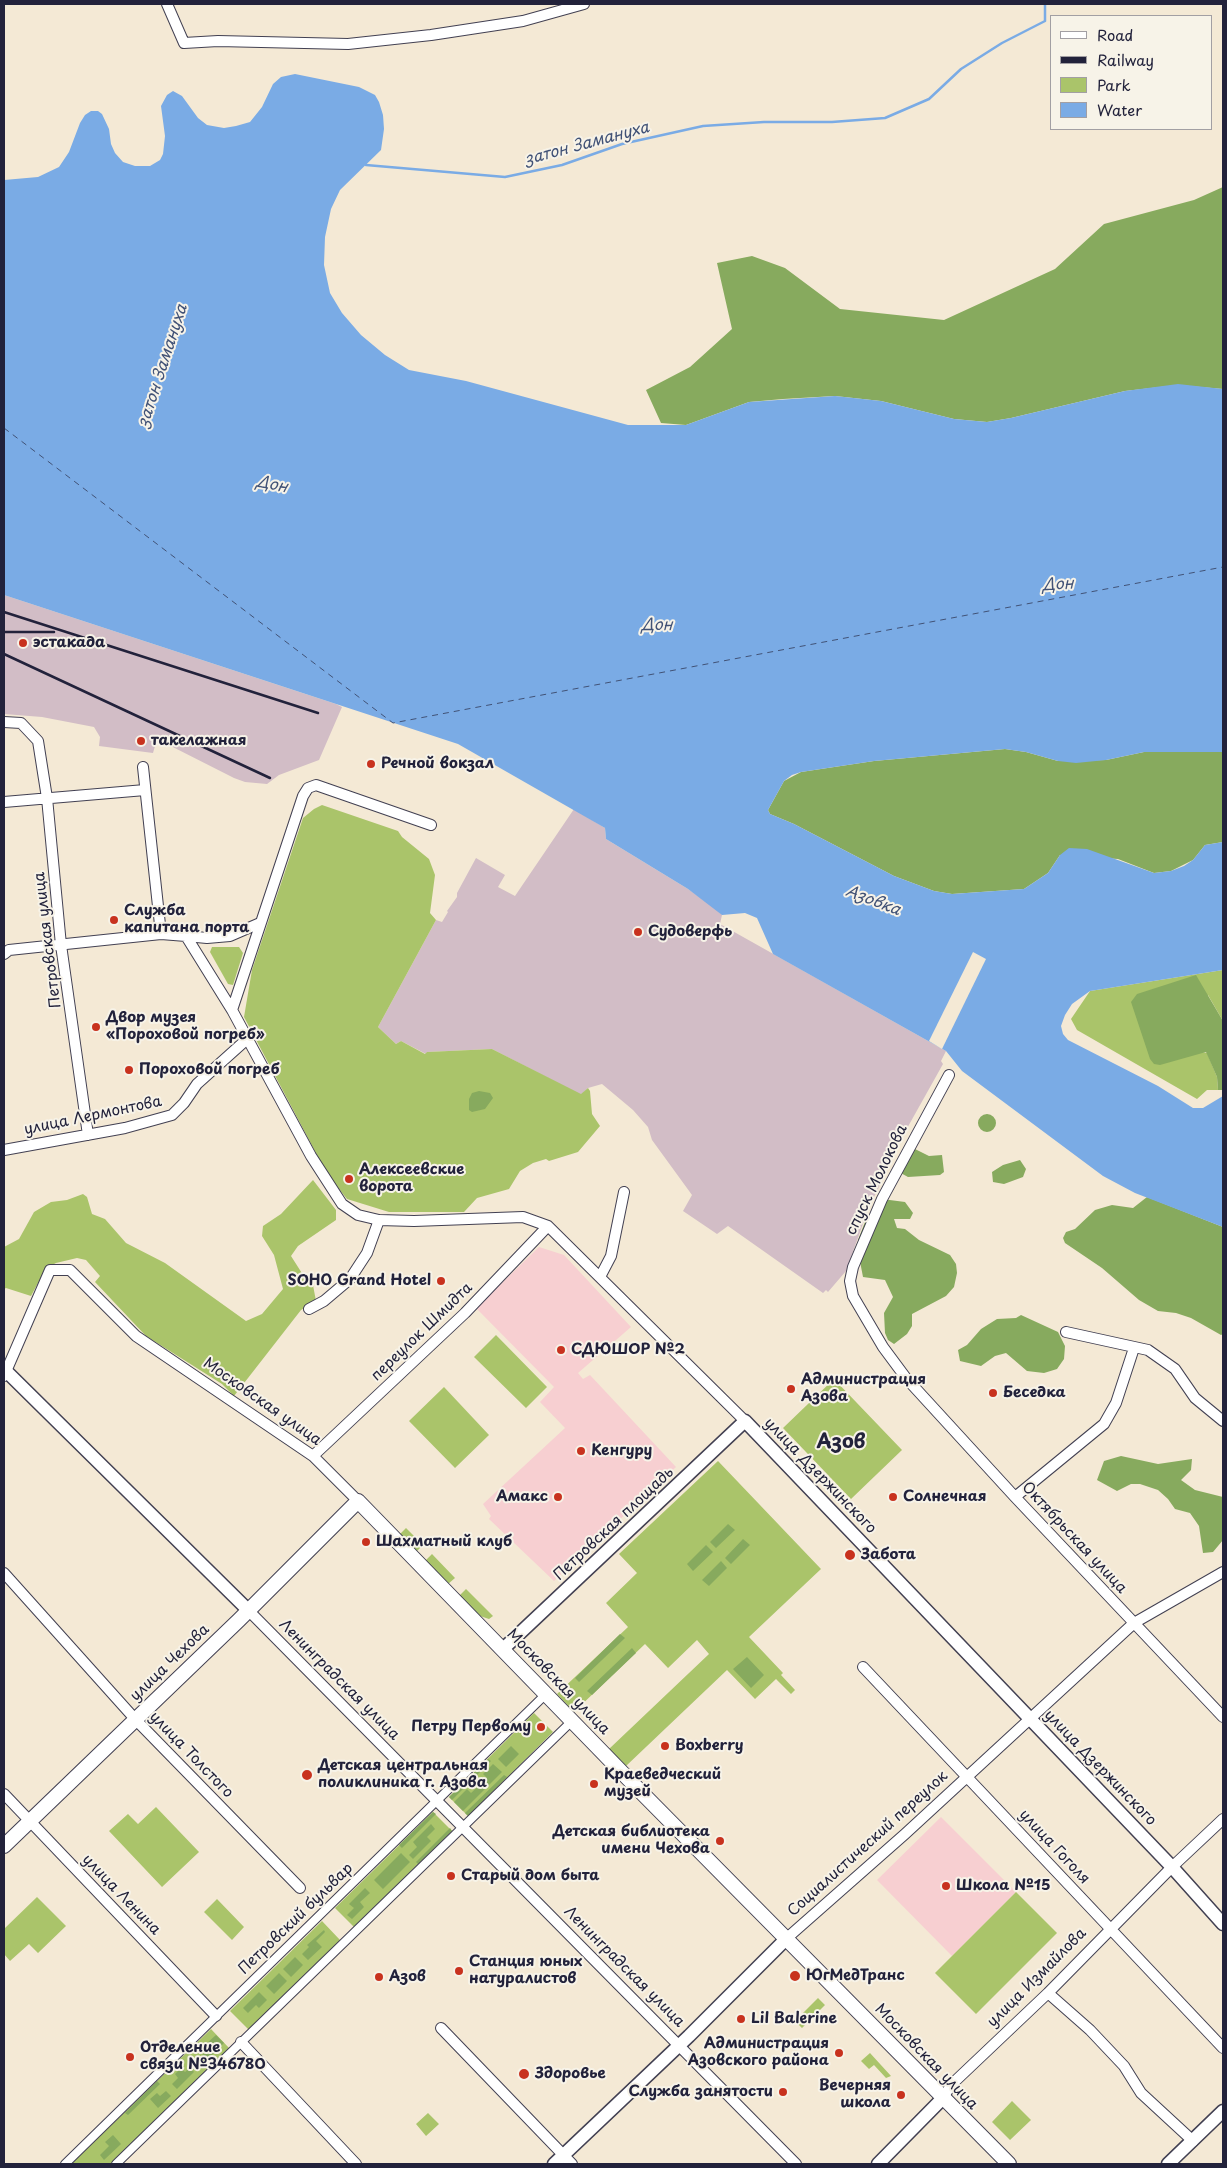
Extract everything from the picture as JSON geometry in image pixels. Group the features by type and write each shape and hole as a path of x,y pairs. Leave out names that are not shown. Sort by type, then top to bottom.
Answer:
{"main road":[{"name":"улица Чехова","path":"4,1846 358,1501"},
{"name":"Московская улица","path":"358,1501 1009,2164"}],"street":[{"path":"167,4 184,43 218,41 348,44 431,35 523,21 584,4"},
{"name":"Петровская улица","path":"4,722 21,723 38,741 47,798 61,945 88,1135"},
{"path":"143,767 161,934"},
{"path":"232,1010 303,796 308,788 316,785 431,825"},
{"path":"4,802 145,790"},
{"path":"4,954 9,950 161,934 207,938 230,936 260,923"},
{"path":"186,936 232,1010 246,1040"},
{"name":"улица Лермонтова","path":"4,1150 125,1128 172,1115 184,1103 197,1084 246,1040"},
{"name":"улица Дзержинского","path":"246,1040 311,1156 342,1204 348,1210 358,1215 379,1220 414,1221 523,1217 548,1226 746,1421 1172,1866 1223,1924"},
{"name":"спуск Молокова","path":"906,1378 883,1347 853,1296 850,1281 853,1267 882,1199 948,1075"},
{"path":"600,1276 611,1256 624,1192"},
{"path":"309,1309 324,1301 350,1279 368,1253 379,1220"},
{"name":"переулок Шмидта","path":"313,1456 465,1313 548,1226"},
{"name":"Московская улица","path":"5,1373 50,1270 70,1270 136,1336 313,1456 358,1501"},
{"path":"1066,1332 1148,1350 1175,1369 1195,1398 1223,1421"},
{"path":"1015,1497 1104,1424 1116,1403 1134,1348"},
{"name":"Ленинградская улица","path":"5,1373 248,1610 796,2164"},
{"name":"Октябрьская улица","path":"906,1378 1015,1497 1223,1717"},
{"name":"Петровская площадь","path":"503,1649 746,1421"},
{"name":"Социалистический переулок","path":"563,2161 787,1938 967,1777 1134,1623 1223,1572"},
{"name":"улица Толстого","path":"4,1573 135,1719 300,1888"},
{"name":"улица Гоголя","path":"863,1667 1223,2048"},
{"name":"Петровский бульвар","path":"65,2164 546,1694"},
{"path":"116,2164 572,1720"},
{"name":"улица Ленина","path":"4,1794 216,2016"},
{"name":"улица Измайлова","path":"878,2164 943,2098 951,2085 1048,1993 1172,1866 1223,1819"},
{"path":"1048,1993 1090,2030 1124,2066 1141,2093 1193,2141"},
{"path":"441,2028 563,2161"},
{"path":"242,2042 356,2164"},
{"path":"1168,2164 1223,2111"}],"shaded area":[{"path":"4,595 342,707 319,760 279,775 267,784 245,782 234,778 157,739 153,753 99,746 100,737 94,727 42,717 4,714"},
{"path":"574,809 605,828 606,839 688,889 718,910 722,915 720,924 946,1051 941,1061 943,1064 882,1173 885,1175 869,1207 846,1271 828,1292 826,1290 823,1293 728,1226 717,1234 683,1211 692,1195 652,1140 648,1127 633,1110 602,1084 588,1088 581,1095 492,1049 427,1052 426,1054 401,1041 396,1044 378,1027 436,920 442,922 457,897 457,893 476,858 505,875 498,887 515,896"},
{"path":"539,1247 564,1255 631,1327 578,1373 583,1379 590,1375 676,1467 554,1581 489,1519 491,1516 483,1504 565,1428 540,1402 554,1387 476,1308"},
{"name":"Школа №15","path":"941,1817 1016,1892 952,1956 877,1880"}],"green space":[{"path":"1223,187 1223,389 1178,385 1125,391 987,422 954,419 881,401 835,396 783,399 749,402 686,425 661,423 646,390 690,367 732,329 717,263 752,256 785,268 840,309 944,320 1055,269 1104,224 1194,200"},
{"path":"1005,749 1026,752 1058,761 1106,760 1144,752 1223,752 1223,842 1205,845 1193,860 1171,871 1154,873 1118,859 1060,855 1048,873 1024,889 952,894 934,891 894,876 794,824 770,814 768,810 784,781 801,772 874,761"},
{"path":"322,805 398,831 402,837 429,859 435,875 430,913 436,920 378,1027 396,1044 401,1041 425,1054 427,1052 492,1049 581,1094 588,1088 590,1091 592,1114 600,1126 578,1152 549,1161 546,1159 533,1163 520,1171 509,1189 477,1198 464,1212 389,1212 347,1199 327,1174 244,1017 252,970 303,818"},
{"path":"212,947 239,947 243,953 233,985 228,984 210,952"},
{"path":"1223,970 1223,1021 1208,995 1202,1052 1207,1053 1217,1077 1218,1090 1207,1090 1197,1099 1077,1030 1071,1019 1090,991"},
{"path":"1196,975 1223,1021 1223,1090 1218,1090 1217,1077 1206,1052 1160,1065 1154,1064 1150,1059 1131,1002 1137,994"},
{"path":"479,1091 490,1093 493,1098 485,1109 472,1112 469,1110 469,1099 472,1093"},
{"path":"983,1114 991,1114 996,1119 994,1130 983,1132 978,1127 978,1119"},
{"path":"915,1149 929,1156 942,1155 944,1172 940,1175 908,1177 897,1171 905,1150"},
{"path":"1020,1160 1026,1169 1023,1177 1004,1184 993,1182 992,1172 1003,1165"},
{"path":"313,1180 336,1210 336,1220 298,1246 291,1256 305,1278 312,1280 316,1301 301,1310 234,1396 222,1384 146,1336 95,1282 100,1276 86,1260 77,1258 56,1263 46,1268 31,1296 4,1289 4,1247 19,1239 34,1212 51,1202 67,1200 83,1194 87,1197 92,1214 105,1219 126,1243 165,1263 246,1321 262,1314 283,1289 274,1255 262,1236 263,1226 281,1214"},
{"path":"1147,1197 1223,1227 1223,1334 1221,1335 1191,1318 1176,1313 1158,1311 1139,1300 1102,1268 1065,1243 1063,1238 1066,1232 1075,1229 1095,1210 1112,1205 1133,1208"},
{"path":"882,1199 905,1202 913,1213 910,1219 894,1219 897,1228 905,1229 919,1240 950,1255 956,1264 957,1273 954,1287 946,1296 912,1314 912,1326 907,1334 894,1344 888,1340 885,1333 884,1313 893,1297 885,1280 863,1277 858,1251 858,1240 865,1222"},
{"path":"1021,1315 1058,1332 1065,1346 1064,1359 1057,1369 1044,1373 1027,1371 1006,1353 995,1356 981,1366 960,1361 958,1350 967,1345 981,1329 997,1319 1016,1318"},
{"path":"496,1335 547,1387 526,1408 474,1357"},
{"path":"834,1379 902,1450 851,1499 783,1428"},
{"path":"444,1387 489,1435 455,1468 409,1421"},
{"path":"1121,1456 1158,1464 1192,1459 1191,1470 1181,1480 1195,1490 1223,1497 1223,1540 1213,1552 1203,1553 1199,1526 1190,1513 1175,1509 1158,1490 1140,1484 1131,1484 1117,1491 1097,1480 1104,1461"},
{"path":"718,1461 821,1569 749,1637 783,1673 781,1675 795,1690 791,1694 776,1679 755,1699 727,1670 626,1766 609,1749 709,1654 697,1640 668,1668 645,1644 574,1712 557,1694 628,1627 606,1603 637,1573 619,1554"},
{"path":"728,1524 735,1530 716,1548 710,1542"},
{"path":"406,1528 423,1545 416,1552 399,1535"},
{"path":"743,1539 750,1545 731,1564 725,1558"},
{"path":"706,1545 713,1552 693,1571 687,1564"},
{"path":"432,1554 455,1578 448,1584 425,1561"},
{"path":"721,1561 727,1568 709,1586 702,1580"},
{"path":"466,1589 493,1616 489,1619 480,1616 459,1596"},
{"path":"620,1634 625,1638 579,1682 575,1678"},
{"path":"632,1648 636,1653 592,1695 587,1691"},
{"path":"747,1657 764,1675 751,1688 733,1669"},
{"path":"534,1713 553,1732 468,1816 449,1797"},
{"path":"511,1746 519,1754 506,1767 498,1759"},
{"path":"488,1759 491,1761 452,1800 449,1797"},
{"path":"493,1764 502,1772 463,1811 454,1802 467,1789 471,1793 487,1778 483,1774"},
{"path":"504,1775 507,1777 468,1816 465,1813"},
{"path":"156,1807 199,1852 162,1887 109,1831 128,1814 138,1824"},
{"path":"433,1812 452,1831 354,1927 335,1908"},
{"path":"433,1812 436,1814 402,1848 399,1845"},
{"path":"431,1824 435,1829 427,1837 431,1841 413,1859 409,1855 417,1847 413,1842"},
{"path":"450,1828 452,1831 418,1864 416,1862"},
{"path":"401,1853 410,1862 383,1889 374,1880"},
{"path":"365,1888 370,1893 360,1902 364,1907 352,1919 347,1915 354,1908 349,1904"},
{"path":"1016,1892 1057,1933 976,2014 935,1973"},
{"path":"37,1897 66,1926 38,1953 29,1944 10,1961 4,1954 4,1929"},
{"path":"217,1899 244,1927 232,1940 204,1912"},
{"path":"322,1921 340,1940 249,2030 230,2011"},
{"path":"324,1930 325,1932 316,1941 322,1947 308,1960 302,1954 309,1947 307,1945"},
{"path":"295,1957 303,1965 291,1977 283,1969"},
{"path":"279,1973 287,1981 274,1994 266,1986"},
{"path":"259,1992 267,2000 259,2008 256,2005 248,2013 243,2008"},
{"path":"818,1998 825,2005 802,2028 795,2021"},
{"path":"211,2029 229,2048 110,2164 71,2164"},
{"path":"216,2035 224,2043 207,2060 202,2055 210,2048 206,2044"},
{"path":"870,2053 891,2076 886,2078 874,2065 869,2069 861,2061"},
{"path":"190,2067 194,2072 177,2089 172,2084 178,2078 175,2074 181,2068 185,2072"},
{"path":"157,2081 160,2084 128,2115 125,2113"},
{"path":"166,2091 171,2096 158,2108 150,2099 157,2093 160,2096"},
{"path":"1012,2101 1031,2120 1010,2140 992,2122"},
{"path":"428,2113 439,2124 426,2136 416,2124"},
{"path":"113,2135 121,2144 104,2160 100,2155 109,2146 105,2142"}],"water":[{"name":"Дон","path":"295,74 359,87 375,95 379,102 383,115 384,129 381,150 340,190 331,209 325,237 324,265 330,293 342,313 361,335 385,355 409,370 466,381 628,425 686,425 749,402 835,396 881,401 954,419 987,422 1125,391 1178,384 1223,389 1223,752 1144,752 1106,760 1076,763 1058,761 1026,752 1005,749 874,761 792,775 784,781 768,810 770,814 794,824 894,876 934,891 952,894 1024,889 1048,873 1060,855 1069,848 1087,849 1154,873 1171,871 1184,866 1193,860 1205,845 1223,842 1223,970 1090,991 1072,1004 1061,1026 1063,1034 1068,1040 1158,1086 1193,1108 1203,1108 1223,1096 1223,1227 1135,1193 1103,1176 962,1071 946,1051 773,954 757,918 745,913 722,915 688,889 606,839 605,828 458,744 4,595 4,180 38,177 59,167 69,152 80,123 85,115 91,111 98,111 102,114 109,129 111,144 115,153 123,162 135,166 150,166 160,160 163,154 165,136 161,106 167,95 173,91 182,96 198,118 207,125 224,128 250,122 262,107 273,84 281,77"}],"pier":[{"path":"973,952 986,959 942,1049 929,1041"}],"waterway":[{"name":"затон Замануха","path":"366,165 505,177 562,165 622,144 703,126 764,122 832,122 885,118 929,99 961,69 1002,43 1045,21 1045,4"}],"ferry route":[{"path":"4,428 393,723 1223,567"}],"railway":[{"path":"4,612 318,713"},
{"path":"4,632 54,632"},
{"path":"4,654 270,778"}],"place":[{"name":"эстакада","path":"23,643"},
{"name":"такелажная","path":"141,741"},
{"name":"Речной вокзал","path":"371,764"},
{"name":"Служба капитана порта","path":"114,920"},
{"name":"Судоверфь","path":"638,932"},
{"name":"Двор музея «Пороховой погреб»","path":"96,1027"},
{"name":"Пороховой погреб","path":"129,1070"},
{"name":"Алексеевские ворота","path":"349,1179"},
{"name":"SOHO Grand Hotel","path":"441,1281"},
{"name":"СДЮШОР №2","path":"561,1350"},
{"name":"Администрация Азова","path":"791,1389"},
{"name":"Беседка","path":"993,1393"},
{"name":"Кенгуру","path":"581,1451"},
{"name":"Амакс","path":"558,1497"},
{"name":"Солнечная","path":"893,1497"},
{"name":"Шахматный клуб","path":"366,1542"},
{"name":"Забота","path":"850,1555"},
{"name":"Петру Первому","path":"541,1727"},
{"name":"Boxberry","path":"665,1746"},
{"name":"Детская центральная поликлиника г. Азова","path":"307,1775"},
{"name":"Краеведческий музей","path":"594,1784"},
{"name":"Детская библиотека имени Чехова","path":"720,1841"},
{"name":"Старый дом быта","path":"451,1876"},
{"name":"Школа №15","path":"946,1886"},
{"name":"Станция юных натуралистов","path":"459,1971"},
{"name":"ЮгМедТранс","path":"795,1976"},
{"name":"Азов","path":"379,1977"},
{"name":"Lil Balerine","path":"741,2019"},
{"name":"Администрация Азовского района","path":"839,2053"},
{"name":"Отделение связи №346780","path":"130,2057"},
{"name":"Здоровье","path":"524,2074"},
{"name":"Служба занятости","path":"783,2092"},
{"name":"Вечерняя школа","path":"901,2095"}],"district":[{"name":"Азов","path":"841,1442"}],"water label":[{"name":"Азовка","path":"873,901"}]}
